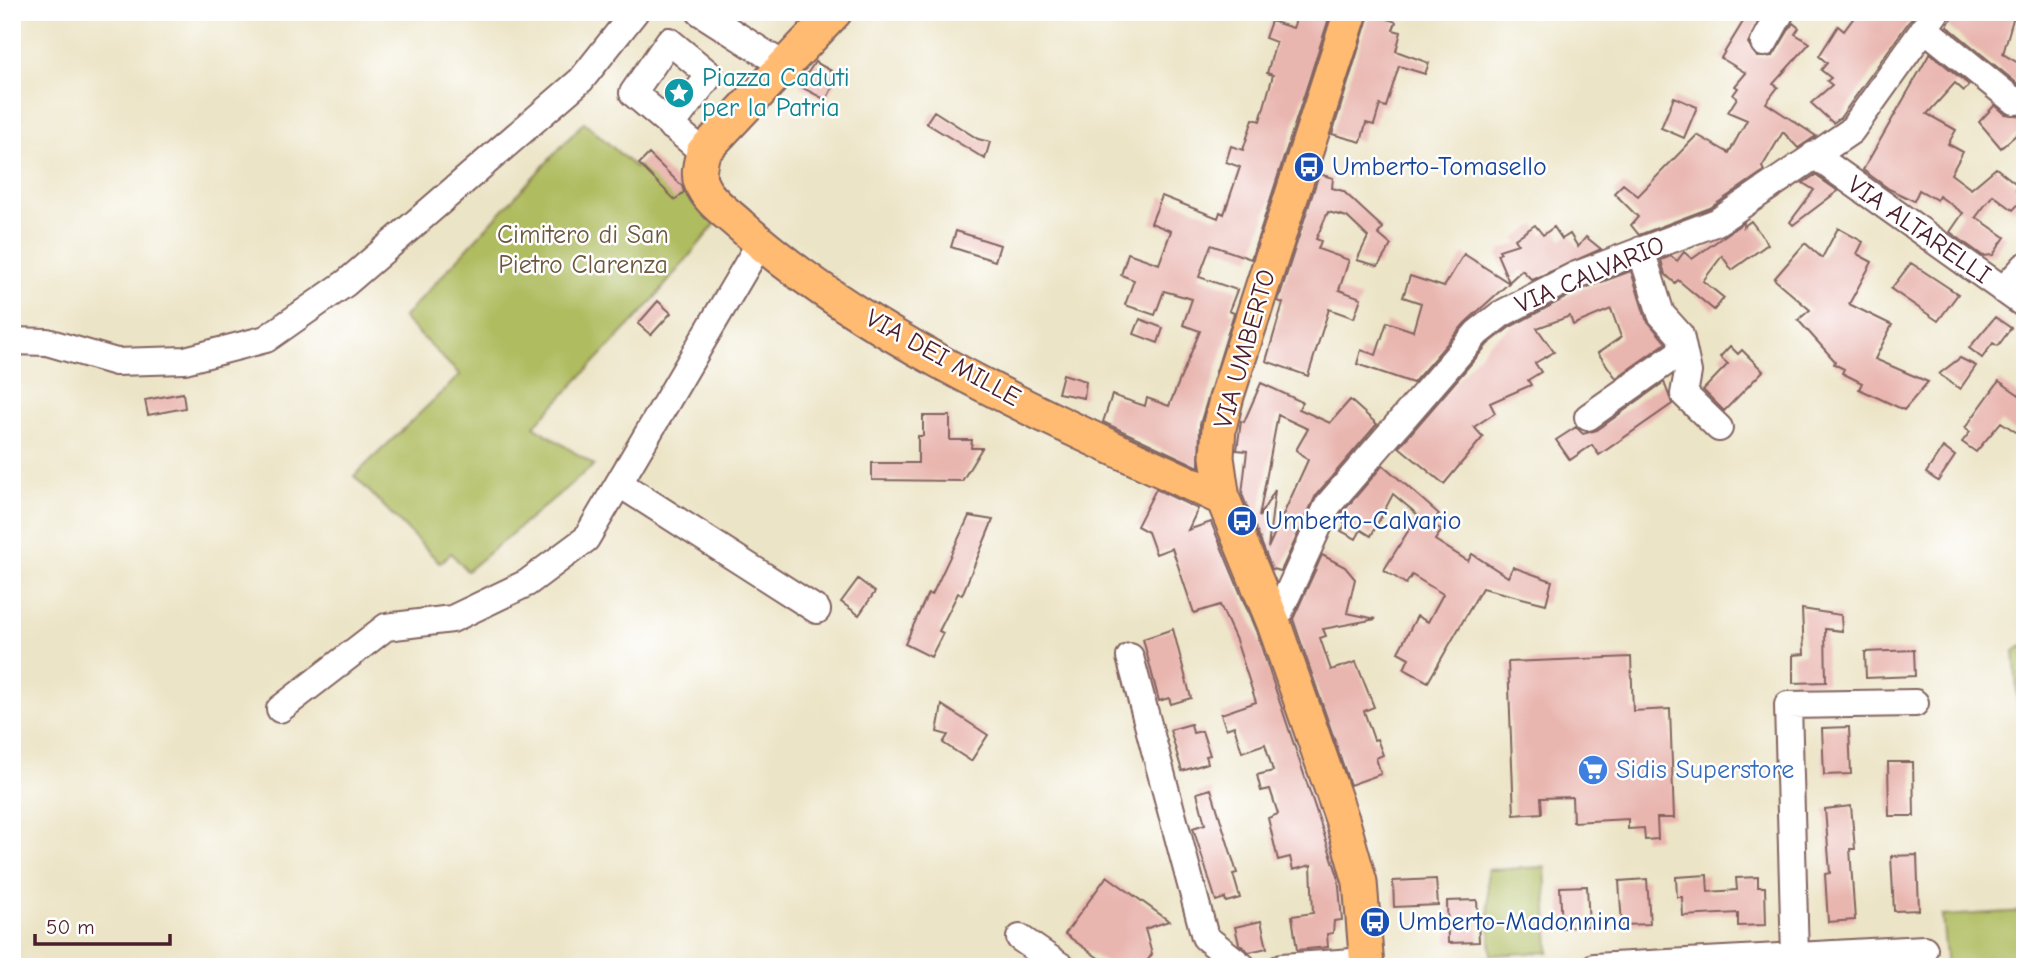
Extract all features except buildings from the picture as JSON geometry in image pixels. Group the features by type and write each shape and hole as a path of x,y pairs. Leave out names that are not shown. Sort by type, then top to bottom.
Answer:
{"main road":[{"path":"701,161 783,65 835,12"},
{"name":"VIA UMBERTO","path":"1351,12 1227,396 1219,428 1217,457 1223,499 1274,624 1343,822 1360,882 1367,964"},
{"name":"VIA DEI MILLE","path":"701,161 701,184 709,196 760,243 822,291 884,329 1100,441 1223,499"}],"street":[{"path":"12,341 47,342 116,362 185,360 266,339 346,283 581,80 635,12"},
{"path":"700,12 783,65"},
{"path":"1764,43 1782,12"},
{"path":"1930,20 2014,101 2025,100"},
{"name":"VIA CALVARIO","path":"1274,624 1328,505 1477,333 1501,314 1574,276 1717,222 1851,131 1930,20"},
{"path":"671,125 701,161"},
{"name":"VIA ALTARELLI","path":"1814,155 2025,305"},
{"path":"280,709 386,627 452,619 527,583 586,538 760,243"},
{"path":"1641,250 1661,314 1680,335 1688,372 1685,394 1719,428"},
{"path":"2003,290 2025,265"},
{"path":"1588,417 1683,350"},
{"path":"620,484 817,610"},
{"path":"1256,579 1273,582 1297,570"},
{"path":"1130,657 1205,937 1243,967"},
{"path":"1795,956 1787,705 1915,703"},
{"path":"1020,938 1062,967"},
{"path":"1594,967 1924,949"},
{"path":"1282,967 1367,964"}],"green space":[{"name":"Cimitero di San Pietro Clarenza","path":"584,122 636,168 647,161 717,222 648,306 534,426 594,465 467,571 451,553 440,563 354,476 460,375 403,318"},
{"path":"2025,645 2025,797 2014,651"},
{"path":"1545,867 1549,952 1491,955 1487,870"},
{"path":"2025,911 2025,967 1947,967 1942,916"}],"place":[{"name":"Piazza Caduti per la Patria","path":"679,93"},
{"name":"Umberto-Tomasello","path":"1309,167"},
{"name":"Umberto-Calvario","path":"1242,521"},
{"name":"Sidis Superstore","path":"1593,770"},
{"name":"Umberto-Madonnina","path":"1375,922"}]}
